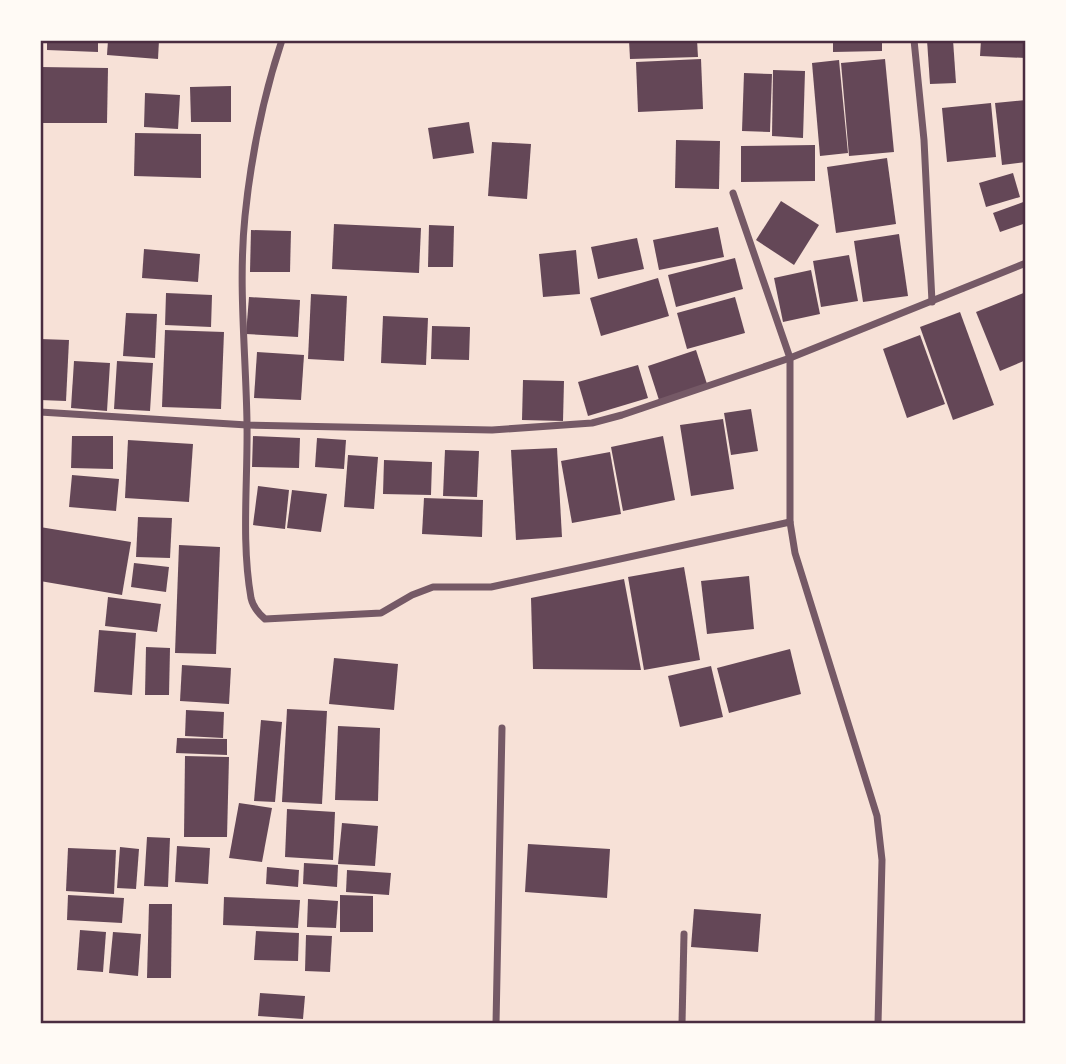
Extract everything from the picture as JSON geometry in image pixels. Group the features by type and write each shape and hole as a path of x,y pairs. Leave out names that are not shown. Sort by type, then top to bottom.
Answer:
{"street":[{"path":"282,40 253,155 245,218 243,275 247,425 246,532 251,600 257,612 265,619 381,613 412,595 433,587 491,587 790,522"},
{"path":"914,40 924,141 932,302"},
{"path":"733,193 790,358 790,522 802,577 877,816 882,860 878,1024"},
{"path":"40,412 247,425 492,430 567,426 622,415 790,358 1026,263"},
{"path":"496,1024 502,728"},
{"path":"681,1024 684,934"}],"building":[{"path":"47,40 98,40 98,52 47,50"},
{"path":"108,40 159,40 158,59 107,55"},
{"path":"629,40 697,40 698,57 630,59"},
{"path":"833,40 882,40 882,51 833,52"},
{"path":"927,40 953,40 956,83 930,84"},
{"path":"981,40 1026,40 1026,58 980,56"},
{"path":"701,59 703,109 638,112 636,62"},
{"path":"885,59 894,152 849,156 841,63"},
{"path":"839,60 848,153 820,156 812,63"},
{"path":"40,67 108,68 107,123 40,123"},
{"path":"773,70 805,71 803,138 772,136"},
{"path":"744,73 772,74 770,132 742,131"},
{"path":"231,86 231,122 191,122 190,87"},
{"path":"145,93 180,95 178,129 144,127"},
{"path":"1026,100 1026,162 1002,165 995,103"},
{"path":"991,103 996,157 947,162 942,108"},
{"path":"469,122 474,153 433,159 428,128"},
{"path":"135,133 201,134 201,178 134,176"},
{"path":"676,140 720,141 719,189 675,188"},
{"path":"492,142 531,144 527,199 488,196"},
{"path":"815,145 815,181 741,182 741,146"},
{"path":"887,158 896,224 836,233 827,167"},
{"path":"1013,173 1020,197 986,207 979,183"},
{"path":"781,201 819,225 794,265 756,240"},
{"path":"1026,201 1026,223 1000,232 993,213"},
{"path":"334,224 421,228 419,273 332,269"},
{"path":"429,225 454,226 453,267 428,267"},
{"path":"718,227 724,257 659,270 653,240"},
{"path":"251,230 291,231 290,272 250,272"},
{"path":"899,234 908,296 863,302 854,241"},
{"path":"637,238 644,269 598,279 591,247"},
{"path":"144,249 200,254 198,282 142,278"},
{"path":"576,250 580,294 543,297 539,254"},
{"path":"849,255 858,301 821,307 813,261"},
{"path":"735,258 743,289 676,307 668,275"},
{"path":"811,270 820,314 783,322 774,278"},
{"path":"658,278 669,316 601,336 590,298"},
{"path":"1026,292 1026,360 1000,371 976,312"},
{"path":"166,293 212,295 211,327 165,325"},
{"path":"311,294 347,296 344,361 308,359"},
{"path":"249,297 300,300 298,337 246,334"},
{"path":"735,297 745,333 687,349 677,313"},
{"path":"960,312 994,405 953,420 920,327"},
{"path":"126,313 157,314 155,358 123,356"},
{"path":"383,316 428,318 426,365 381,363"},
{"path":"432,326 470,327 469,360 431,359"},
{"path":"165,330 224,332 221,409 162,407"},
{"path":"920,335 945,404 907,418 883,349"},
{"path":"40,339 69,340 66,401 40,400"},
{"path":"696,350 707,384 659,400 648,366"},
{"path":"257,352 304,355 301,400 254,398"},
{"path":"74,361 110,363 107,411 71,408"},
{"path":"117,361 153,363 150,411 114,409"},
{"path":"638,365 648,398 588,416 578,382"},
{"path":"523,380 564,381 563,421 522,420"},
{"path":"751,409 758,451 731,455 724,413"},
{"path":"723,419 734,489 691,496 680,425"},
{"path":"72,436 113,436 113,469 71,468"},
{"path":"253,436 300,438 299,468 252,467"},
{"path":"663,436 675,500 623,511 611,447"},
{"path":"317,438 346,440 344,469 315,467"},
{"path":"128,440 193,444 189,502 125,498"},
{"path":"557,448 562,537 516,540 511,450"},
{"path":"445,450 479,451 477,497 443,496"},
{"path":"610,452 621,514 572,523 561,461"},
{"path":"348,455 378,457 374,509 344,507"},
{"path":"384,460 432,462 431,495 383,494"},
{"path":"72,475 119,479 116,511 69,507"},
{"path":"258,486 289,490 285,529 253,525"},
{"path":"292,490 327,494 321,532 287,528"},
{"path":"424,498 483,500 482,537 422,534"},
{"path":"138,517 172,518 170,558 136,557"},
{"path":"40,527 131,542 122,595 40,581"},
{"path":"179,545 220,547 216,654 175,653"},
{"path":"134,563 169,567 166,592 131,587"},
{"path":"684,567 700,660 644,670 628,577"},
{"path":"749,576 754,629 707,634 701,581"},
{"path":"624,579 641,670 533,669 531,598"},
{"path":"108,597 161,604 157,632 105,626"},
{"path":"99,630 136,633 132,695 94,692"},
{"path":"146,647 170,648 169,695 145,695"},
{"path":"790,649 801,694 729,713 717,668"},
{"path":"334,658 398,664 394,710 329,704"},
{"path":"182,665 231,668 229,704 180,701"},
{"path":"711,666 723,717 680,727 668,676"},
{"path":"287,709 327,711 322,804 282,802"},
{"path":"186,710 224,712 223,738 185,736"},
{"path":"261,720 282,722 275,802 254,801"},
{"path":"338,726 380,728 378,801 335,800"},
{"path":"177,738 227,739 227,755 176,753"},
{"path":"185,756 229,757 227,837 184,837"},
{"path":"239,803 272,808 262,862 229,858"},
{"path":"287,809 335,812 333,860 285,857"},
{"path":"342,823 378,826 375,866 338,864"},
{"path":"147,837 170,838 168,887 144,886"},
{"path":"528,844 610,849 607,898 525,892"},
{"path":"177,846 210,848 208,884 175,882"},
{"path":"120,847 139,849 136,889 117,888"},
{"path":"68,848 116,850 114,894 66,891"},
{"path":"304,863 338,865 337,887 303,884"},
{"path":"267,867 299,870 298,887 266,884"},
{"path":"347,870 391,873 389,895 346,892"},
{"path":"68,895 124,898 122,923 67,920"},
{"path":"340,895 373,896 373,932 340,932"},
{"path":"224,897 300,900 298,928 223,925"},
{"path":"308,899 338,901 336,928 307,927"},
{"path":"149,904 172,904 171,978 147,978"},
{"path":"694,909 761,914 758,952 691,947"},
{"path":"80,930 106,932 103,972 77,970"},
{"path":"256,931 299,933 298,961 254,960"},
{"path":"113,932 141,934 138,976 109,973"},
{"path":"306,935 332,936 330,972 305,971"},
{"path":"260,993 305,996 303,1019 258,1016"}]}
